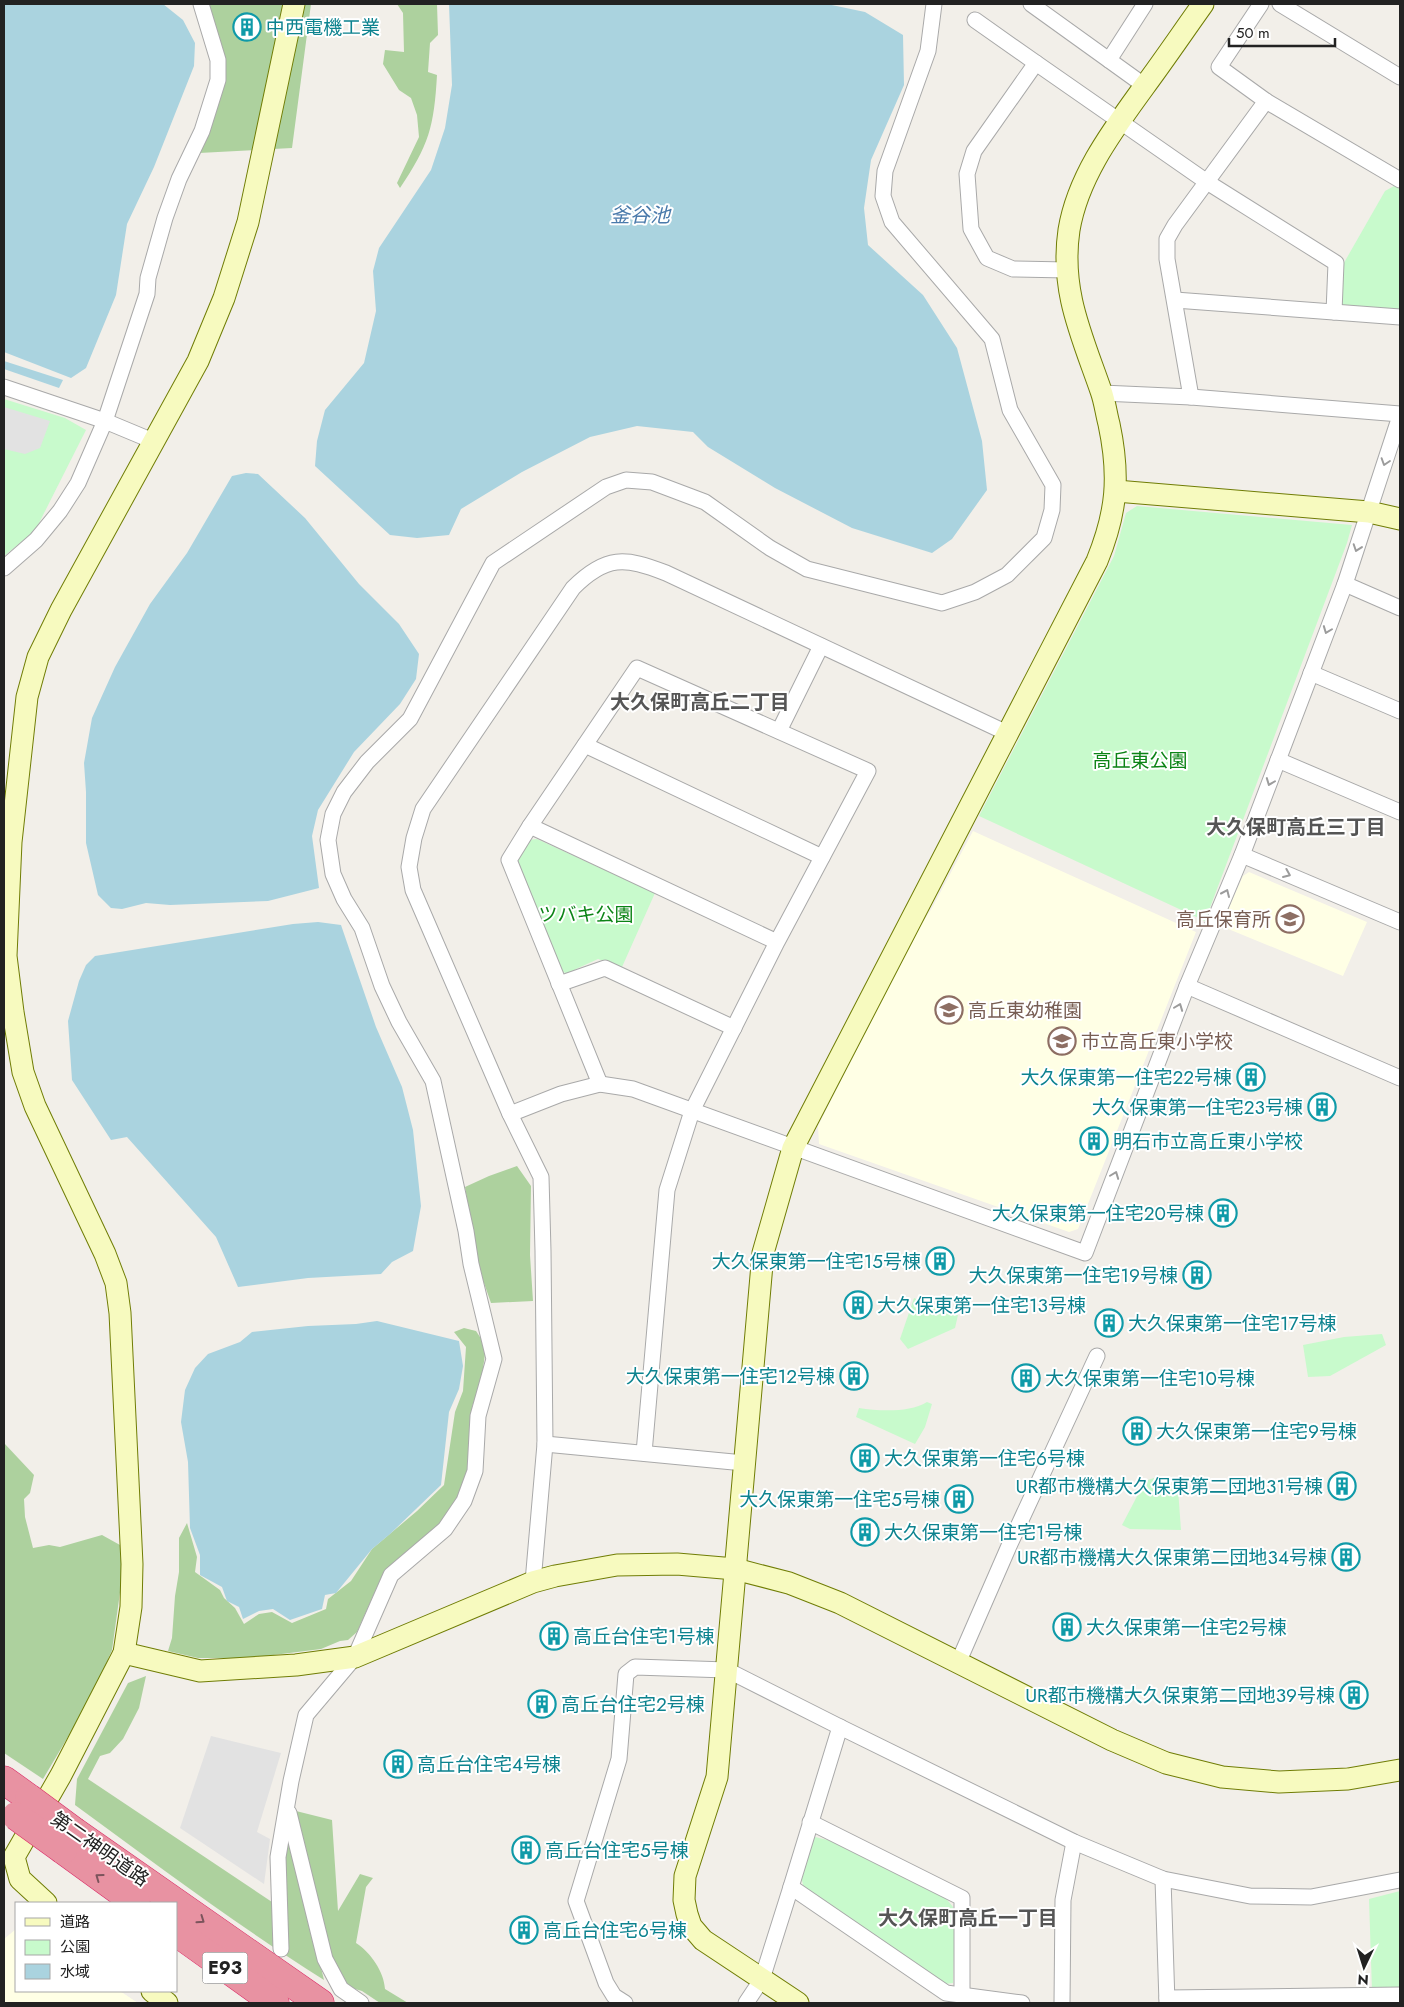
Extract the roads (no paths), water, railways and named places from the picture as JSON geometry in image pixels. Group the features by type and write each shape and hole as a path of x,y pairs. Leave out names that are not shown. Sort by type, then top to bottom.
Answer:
{"highway":[{"name":"第二神明道路","path":"4,1780 16,1808 164,1902"},
{"name":"第二神明道路","path":"69,1841 135,1902"},
{"name":"第二神明道路","path":"178,1911 320,2003"},
{"name":"E93","path":"178,1933 275,2003"}],"street":[{"path":"4,568 36,540 60,511 78,483 106,421 147,294 148,278 165,218 179,179 202,131 218,80 218,60 201,4"},
{"path":"45,1902 20,1879 9,1857 61,1776 124,1653 131,1607 131,1545 120,1313 116,1283 102,1245 35,1106 23,1072 12,1012 6,956 12,842 26,697 38,657 61,610 198,361 224,298 248,222 294,4"},
{"path":"281,1948 278,1857 290,1781 306,1715 355,1657 391,1575 445,1529 464,1501 475,1471 478,1416 494,1359 471,1264 466,1231 433,1081 399,1022 382,986 362,928 344,899 333,874 328,840 332,814 344,792 367,762 410,719 493,563 606,487 626,480 652,482 706,502 770,548 807,569 942,603 975,592 1007,574 1044,538 1052,510 1052,485 1010,410 992,339 892,222 883,196 885,171 928,51 930,22 934,4"},
{"path":"1031,4 1145,86"},
{"path":"1109,60 1145,4"},
{"path":"798,2003 702,1940 691,1926 684,1900 685,1876 717,1777 728,1670 763,1253 792,1148 1097,561 1109,532 1116,492 1115,459 1102,393 1085,349 1072,307 1067,270 1069,230 1077,200 1100,152 1203,4"},
{"path":"1261,4 1219,67 1266,101 1400,180"},
{"path":"1280,4 1400,77"},
{"path":"975,20 1206,182 1336,263 1334,312"},
{"path":"1036,63 974,151 967,174 971,229 987,258 1013,269 1067,270"},
{"path":"1190,397 1167,259 1167,239 1206,182 1266,101"},
{"path":"1175,300 1400,317"},
{"path":"4,387 106,421 153,441"},
{"path":"510,1114 561,1094 600,1084 633,1089 1085,1253 1187,986 1242,855 1345,584 1400,415 1190,397 1102,393"},
{"path":"1116,492 1369,512 1400,519"},
{"path":"533,1582 545,1444 544,1251 541,1177 510,1114 413,890 409,867 414,838 423,809 573,588 589,572 608,564 625,561 649,566 1006,733"},
{"path":"1345,584 1400,608"},
{"path":"779,731 820,646"},
{"path":"600,1084 509,860 637,668 868,770 777,942 692,1111 667,1190 644,1453"},
{"path":"1311,673 1400,710"},
{"path":"585,745 822,857"},
{"path":"1278,760 1400,812"},
{"path":"530,826 777,942"},
{"path":"1242,855 1400,922"},
{"path":"559,984 606,968 734,1028"},
{"path":"1187,986 1400,1078"},
{"path":"958,1663 1013,1537 1097,1356"},
{"path":"545,1444 744,1463"},
{"path":"124,1653 200,1671 296,1665 355,1657 533,1582 555,1576 616,1565 677,1564 735,1569 789,1584 840,1603 1112,1740 1166,1763 1222,1777 1279,1782 1348,1779 1400,1770"},
{"path":"625,2003 614,1996 606,1983 576,1901 619,1759 626,1674 635,1667 728,1670 1074,1842 1163,1879 1250,1896 1311,1896 1400,1880"},
{"path":"746,2003 762,1979 840,1727"},
{"path":"287,1806 325,1958 342,1990 361,2003"},
{"path":"810,1822 962,1898 962,1995"},
{"path":"1062,2003 1063,1900 1074,1842"},
{"path":"1163,1879 1167,2000 1400,1995"},
{"path":"791,1887 946,1993 1022,2003"},
{"path":"153,1992 167,2003"}],"water":[{"path":"4,4 163,4 183,20 195,43 194,66 154,167 127,224 116,295 86,368 71,378 4,352"},
{"name":"釜谷池","path":"449,4 827,4 865,12 903,35 904,85 871,160 864,208 868,245 923,295 957,348 982,441 987,490 952,539 932,553 852,528 775,488 708,447 693,432 637,426 590,437 522,472 461,509 449,535 417,538 390,535 315,466 317,441 325,410 364,363 376,311 373,271 379,248 431,170 445,128 452,85"},
{"path":"4,361 63,380 59,388 4,369"},
{"path":"246,473 258,474 305,518 359,584 399,624 419,654 416,679 400,704 354,752 318,810 312,836 319,888 268,901 170,905 146,903 122,909 111,908 98,895 86,843 84,763 92,718 115,667 150,604 187,553 232,476"},
{"path":"318,922 341,925 376,1027 402,1087 413,1130 421,1206 413,1251 392,1262 381,1274 308,1278 238,1287 216,1237 127,1137 111,1140 72,1080 68,1021 79,981 86,965 95,956 293,924"},
{"path":"377,1321 459,1341 463,1366 459,1389 449,1412 441,1485 372,1549 336,1593 325,1595 322,1609 290,1620 273,1609 259,1611 243,1619 239,1607 227,1601 222,1587 200,1575 200,1555 190,1528 188,1462 181,1422 185,1390 195,1368 208,1354 240,1342 252,1332"}],"place":[{"name":"中西電機工業","path":"247,27"},
{"name":"高丘保育所","path":"1290,919"},
{"name":"高丘東幼稚園","path":"949,1010"},
{"name":"市立高丘東小学校","path":"1062,1041"},
{"name":"大久保東第一住宅22号棟","path":"1251,1077"},
{"name":"大久保東第一住宅23号棟","path":"1322,1107"},
{"name":"明石市立高丘東小学校","path":"1094,1141"},
{"name":"大久保東第一住宅20号棟","path":"1223,1213"},
{"name":"大久保東第一住宅15号棟","path":"940,1261"},
{"name":"大久保東第一住宅19号棟","path":"1197,1275"},
{"name":"大久保東第一住宅13号棟","path":"858,1305"},
{"name":"大久保東第一住宅17号棟","path":"1109,1323"},
{"name":"大久保東第一住宅12号棟","path":"854,1376"},
{"name":"大久保東第一住宅10号棟","path":"1026,1378"},
{"name":"大久保東第一住宅9号棟","path":"1137,1431"},
{"name":"大久保東第一住宅6号棟","path":"865,1458"},
{"name":"UR都市機構大久保東第二団地31号棟","path":"1342,1486"},
{"name":"大久保東第一住宅5号棟","path":"959,1499"},
{"name":"大久保東第一住宅1号棟","path":"865,1532"},
{"name":"UR都市機構大久保東第二団地34号棟","path":"1346,1557"},
{"name":"大久保東第一住宅2号棟","path":"1067,1627"},
{"name":"高丘台住宅1号棟","path":"554,1636"},
{"name":"UR都市機構大久保東第二団地39号棟","path":"1354,1695"},
{"name":"高丘台住宅2号棟","path":"542,1704"},
{"name":"高丘台住宅4号棟","path":"398,1764"},
{"name":"高丘台住宅5号棟","path":"526,1850"},
{"name":"高丘台住宅6号棟","path":"524,1930"}],"district":[{"name":"大久保町高丘二丁目","path":"700,702"},
{"name":"大久保町高丘三丁目","path":"1296,827"},
{"name":"大久保町高丘一丁目","path":"968,1918"}],"park label":[{"name":"高丘東公園","path":"1140,760"},
{"name":"ツバキ公園","path":"586,914"}]}
